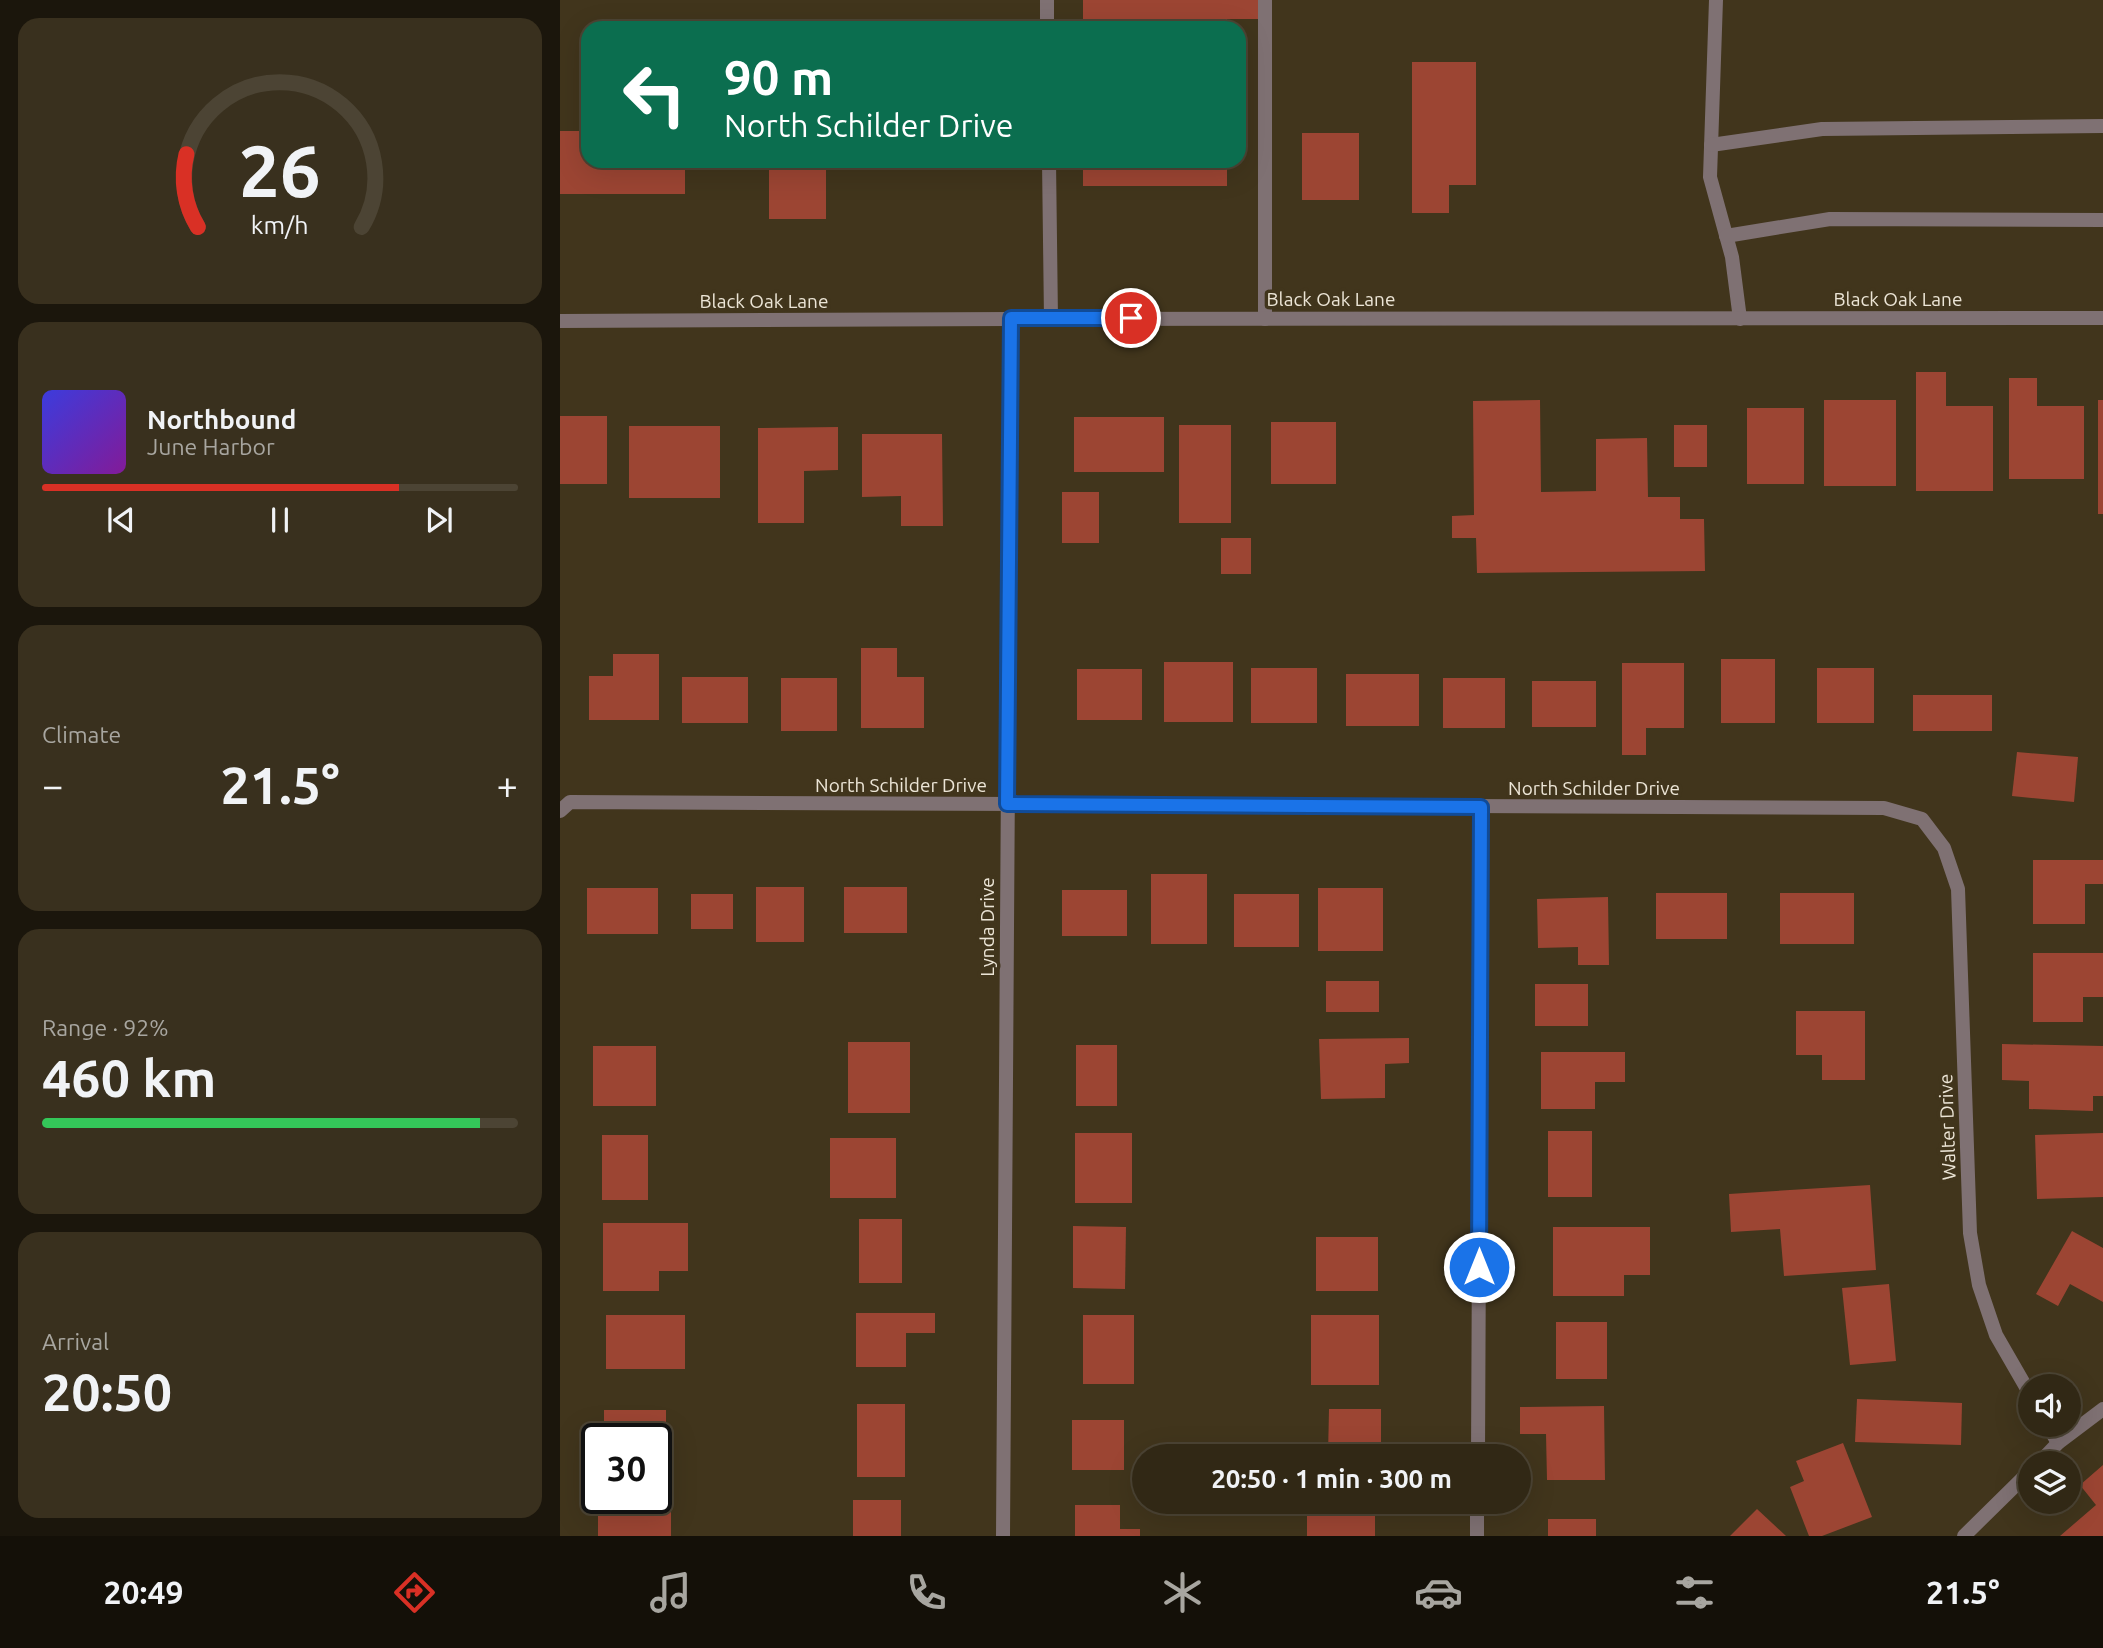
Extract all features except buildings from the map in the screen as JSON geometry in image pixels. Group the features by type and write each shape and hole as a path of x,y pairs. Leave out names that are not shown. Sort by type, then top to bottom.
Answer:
{"street":[{"path":"1047,0 1047,21"},
{"path":"1265,0 1265,318"},
{"path":"1716,0 1710,177 1732,257 1740,318"},
{"path":"1711,145 1822,129 2103,126"},
{"path":"1049,168 1051,318"},
{"path":"1726,236 1830,219 2103,220"},
{"name":"Black Oak Lane","path":"560,321 1011,318 2103,318"},
{"name":"Lynda Drive","path":"1003,1536 1011,318"},
{"name":"North Schilder Drive","path":"560,811 570,802 1884,808 1922,819 1944,848"},
{"path":"1478,1444 1481,807"},
{"name":"Walter Drive","path":"1944,848 1958,889 1970,1233 1979,1285 1996,1335 2018,1374"},
{"path":"2050,1451 2103,1409"},
{"path":"2055,1437 2058,1443"},
{"path":"1964,1536 2018,1483"},
{"path":"1477,1514 1477,1536"}],"route":[{"path":"1131,318 1011,318 1007,804 1481,807 1479,1267"}]}
